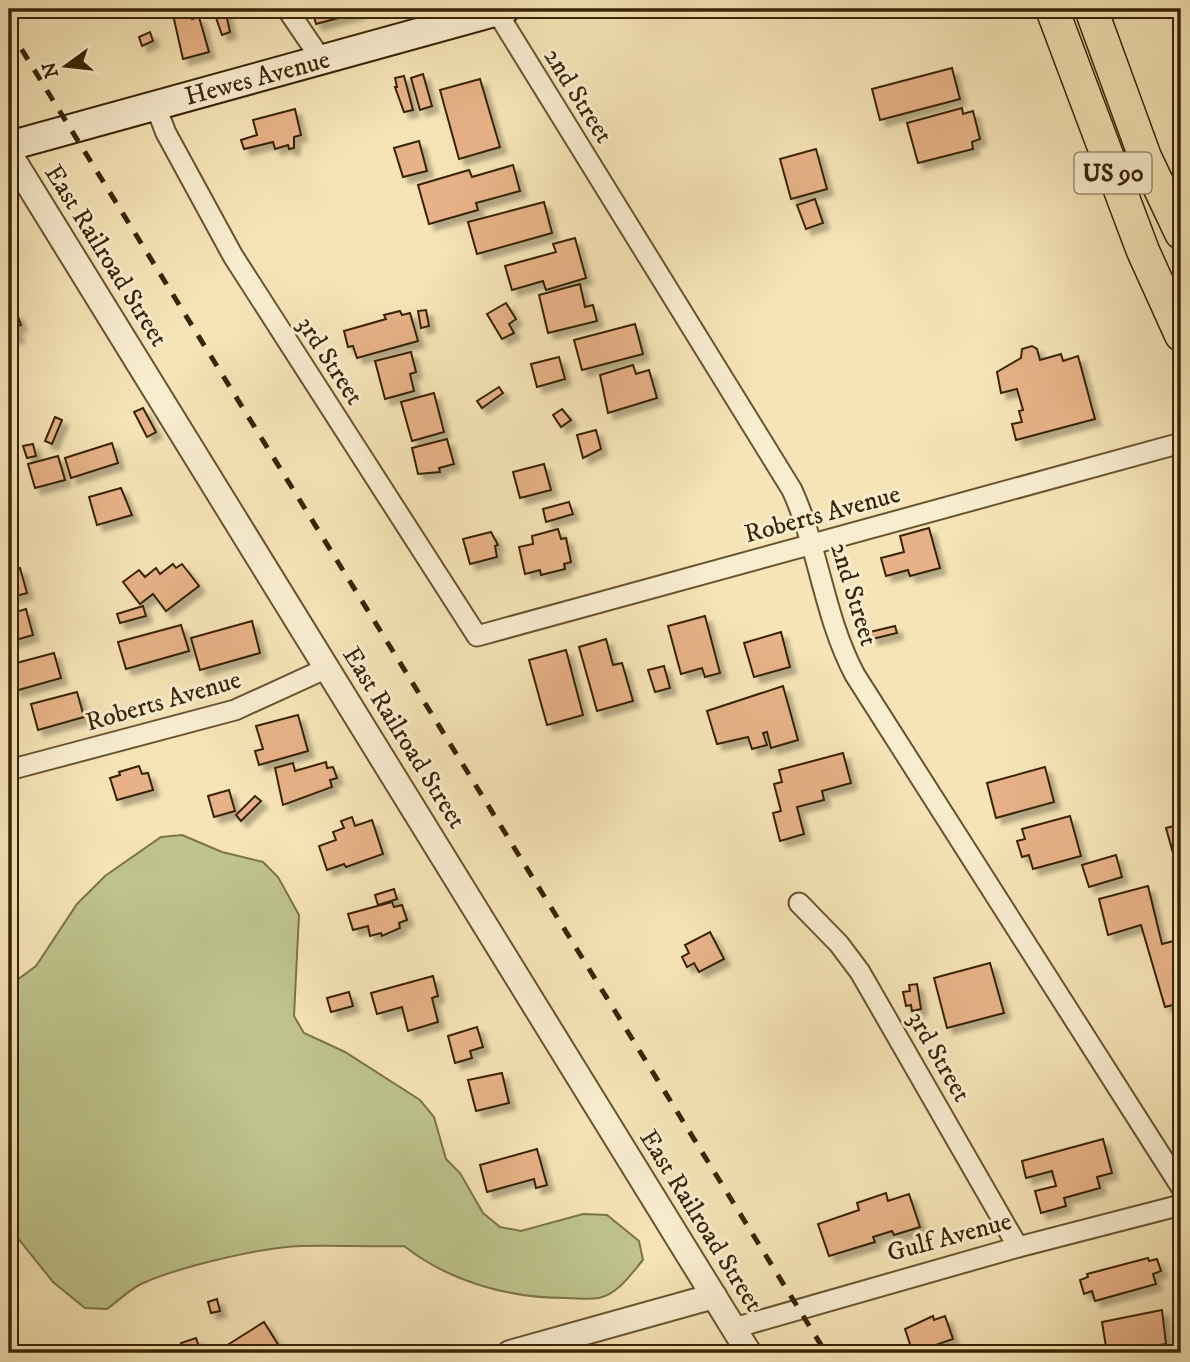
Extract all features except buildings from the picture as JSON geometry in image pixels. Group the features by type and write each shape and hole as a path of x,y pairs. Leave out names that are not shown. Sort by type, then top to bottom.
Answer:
{"main road":[{"name":"US 90","path":"1052,9 1143,251 1181,335"},
{"name":"US 90","path":"1091,9 1145,157 1181,233"},
{"name":"Hewes Avenue","path":"9,146 499,10"}],"street":[{"path":"287,9 321,59"},
{"name":"2nd Street","path":"499,10 780,468 802,511 836,632 855,675 1181,1187"},
{"name":"3rd Street","path":"155,105 166,133 233,256 477,636"},
{"name":"East Railroad Street","path":"9,153 749,1353"},
{"name":"Roberts Avenue","path":"477,636 811,542 1181,443"},
{"name":"Roberts Avenue","path":"9,770 235,710 327,668"},
{"name":"3rd Street","path":"799,903 839,944 860,972 1018,1247"},
{"name":"Gulf Avenue","path":"734,1328 1018,1247 1181,1205"},
{"path":"510,1353 714,1296"}],"green space":[{"path":"182,835 222,852 263,862 278,877 299,915 294,1016 304,1033 345,1052 420,1100 434,1117 446,1159 460,1173 483,1213 500,1227 521,1231 583,1214 607,1215 639,1241 643,1260 624,1283 606,1296 595,1299 523,1295 481,1286 460,1278 422,1259 404,1246 302,1246 243,1254 198,1265 141,1284 107,1309 85,1308 53,1282 9,1227 9,986 36,966 77,904 105,876 161,837"}],"railway":[{"path":"9,29 826,1353"}]}
